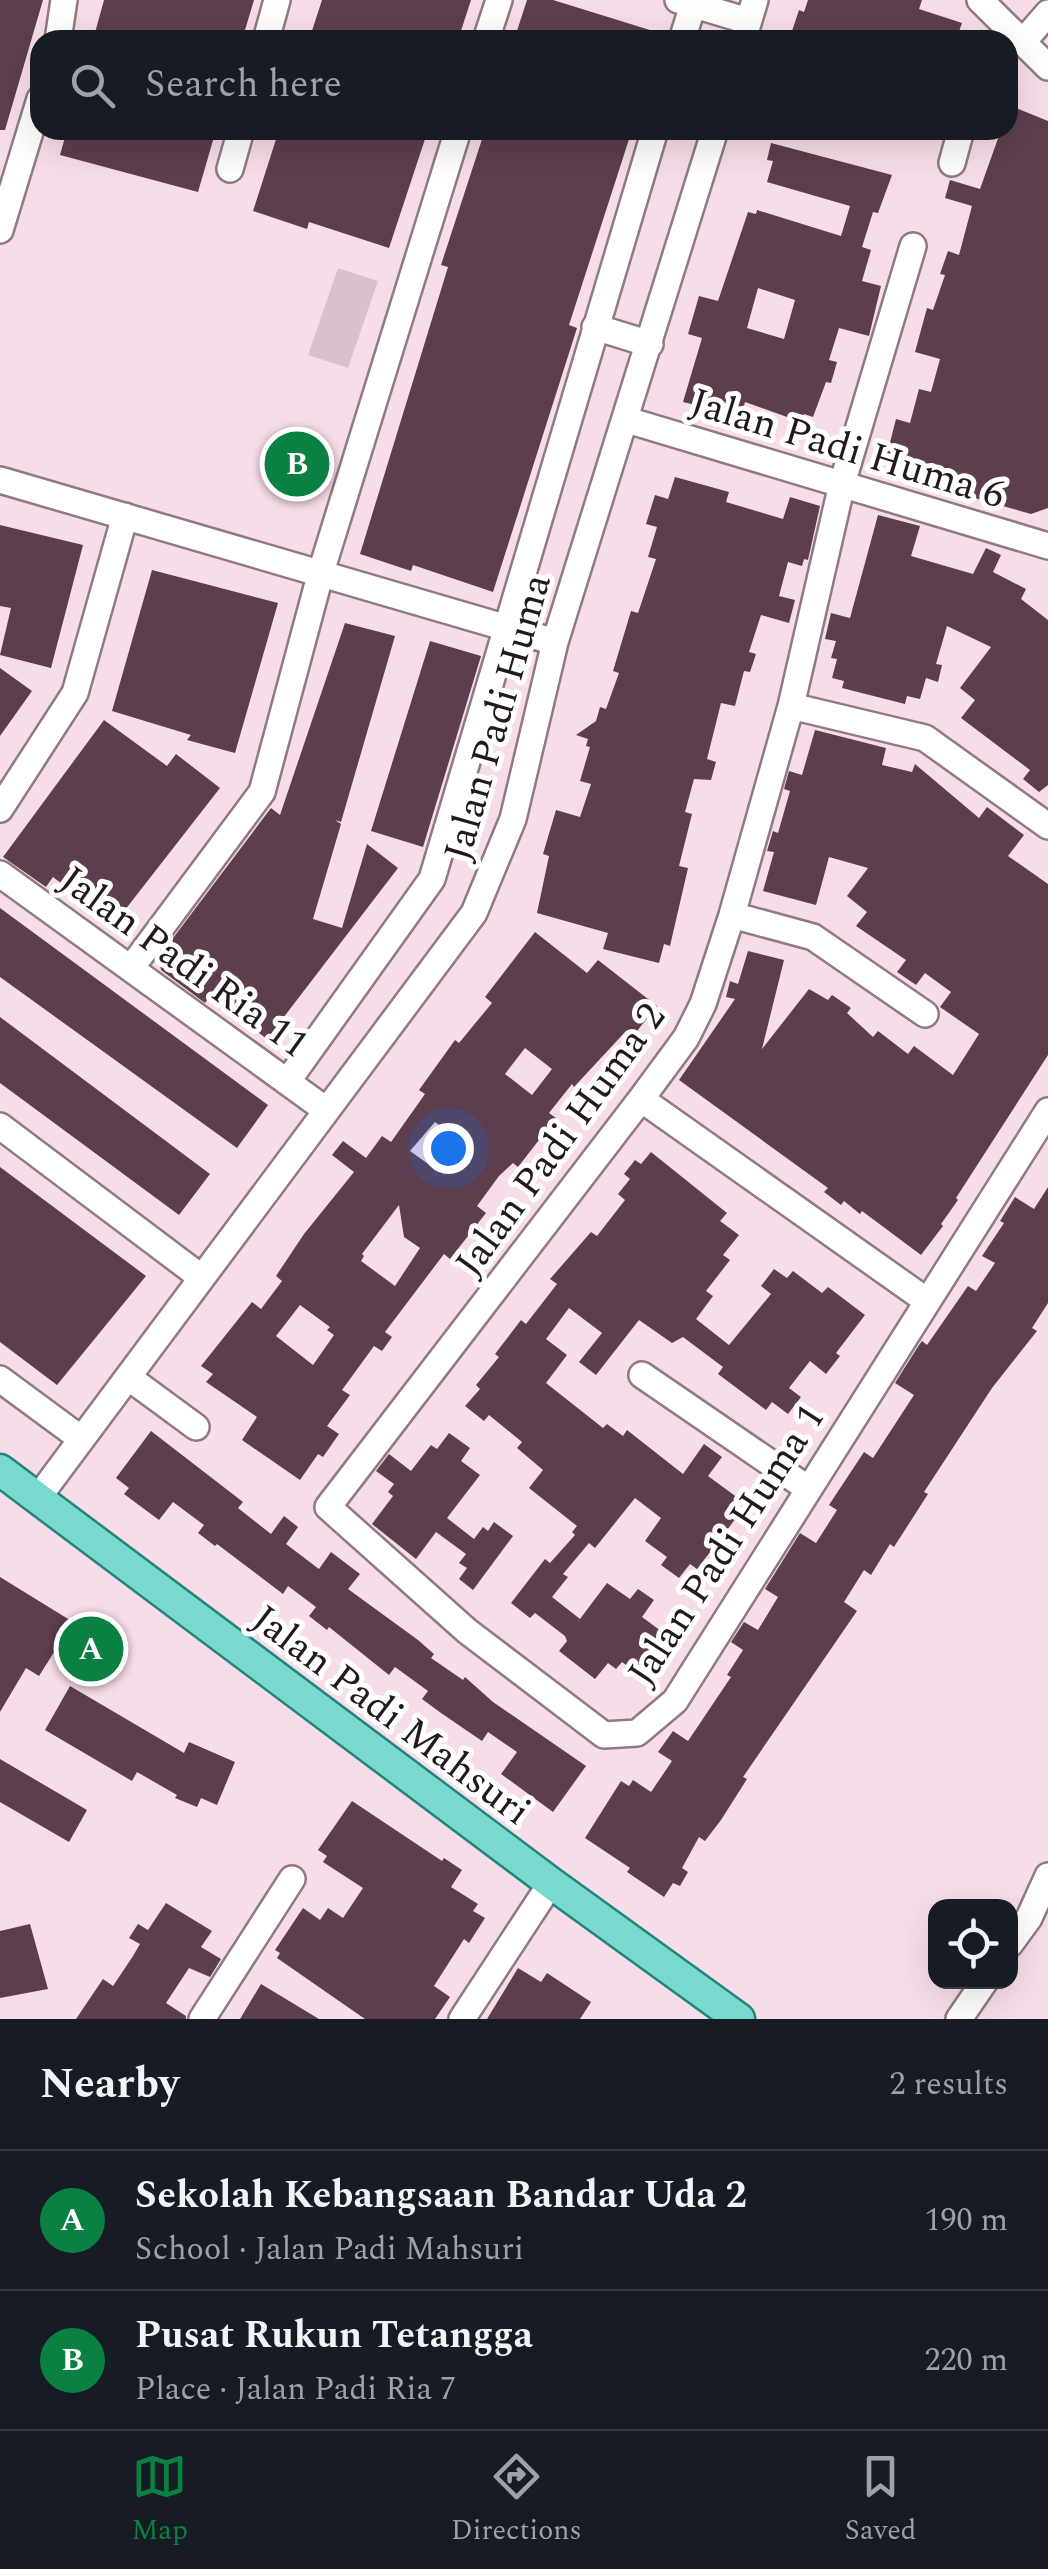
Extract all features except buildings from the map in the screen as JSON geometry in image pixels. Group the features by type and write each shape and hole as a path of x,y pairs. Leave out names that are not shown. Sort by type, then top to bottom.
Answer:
{"main road":[{"name":"Jalan Padi Mahsuri","path":"0,1470 739,2019"}],"street":[{"path":"60,30 64,0"},
{"path":"269,30 277,0"},
{"path":"489,30 499,0"},
{"path":"683,30 685,2 749,20"},
{"path":"986,6 1009,30"},
{"path":"1022,43 1048,13"},
{"path":"1018,39 1048,67"},
{"path":"0,230 30,132"},
{"path":"230,169 238,140"},
{"path":"131,968 262,792 321,572 455,140"},
{"name":"Jalan Padi Huma","path":"288,1082 432,879 652,140"},
{"name":"Jalan Padi Huma","path":"37,1499 474,913 513,819 555,642 712,140"},
{"path":"952,163 958,140"},
{"name":"Jalan Padi Huma 2","path":"328,1507 642,1099 686,1038 703,1004 791,706 842,484 912,246"},
{"path":"594,327 650,344"},
{"name":"Jalan Padi Huma 6","path":"627,420 1048,546"},
{"path":"0,480 555,642"},
{"path":"0,809 75,693 125,516"},
{"path":"791,706 924,738 1048,826"},
{"name":"Jalan Padi Ria 11","path":"0,874 326,1110"},
{"path":"732,916 813,936 925,1014"},
{"path":"642,1099 927,1301"},
{"name":"Jalan Padi Huma 1","path":"328,1507 468,1631 604,1735 637,1733 675,1701 1048,1111"},
{"path":"0,1126 202,1278"},
{"path":"642,1374 807,1488"},
{"path":"128,1377 196,1427"},
{"path":"0,1378 80,1438"},
{"path":"1018,1933 1048,1876"},
{"path":"202,2019 292,1879"},
{"path":"462,2019 551,1883"},
{"path":"959,2019 980,1989"}],"shaded area":[{"path":"338,268 378,281 348,368 308,355"}],"place":[{"name":"Pusat Rukun Tetangga","path":"297,464"},
{"name":"Sekolah Kebangsaan Bandar Uda 2","path":"91,1649"}]}
